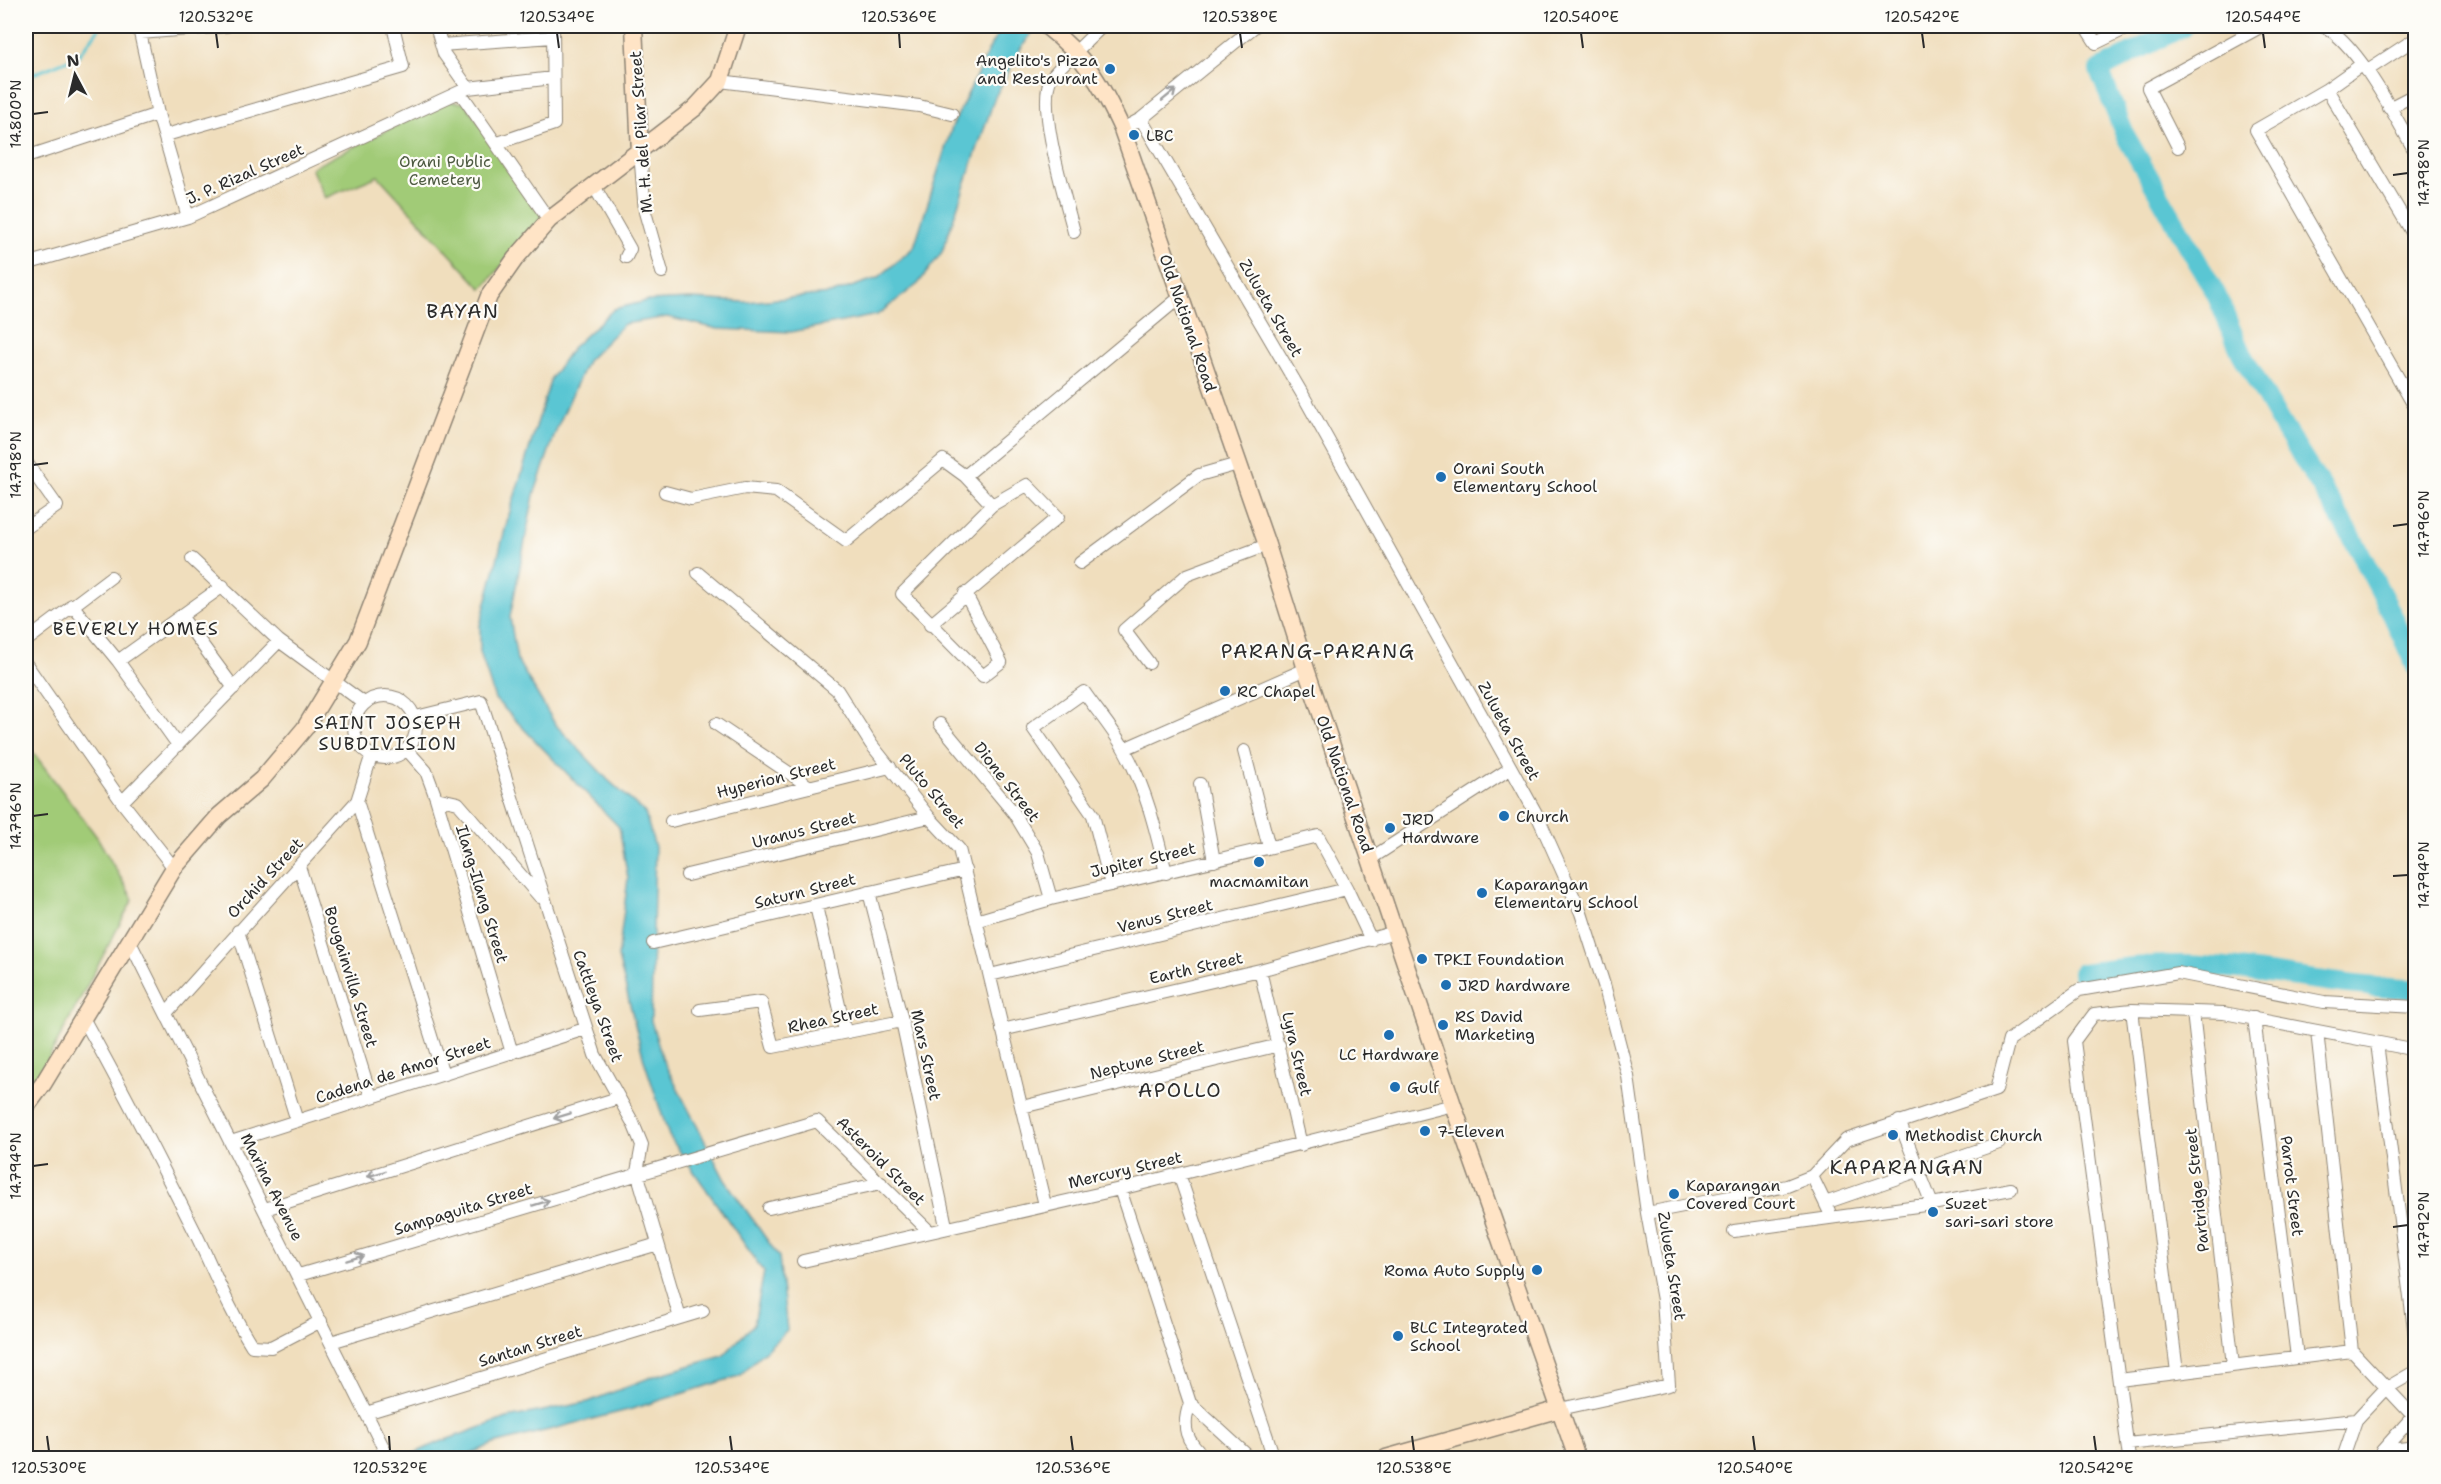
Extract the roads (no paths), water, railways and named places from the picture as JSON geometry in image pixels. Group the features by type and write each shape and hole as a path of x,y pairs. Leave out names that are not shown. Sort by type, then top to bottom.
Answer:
{"street":[{"path":"188,217 159,114 140,33 227,26"},
{"path":"166,135 403,67 393,26"},
{"path":"436,26 444,54 464,90 549,220"},
{"name":"M. H. del Pilar Street","path":"634,26 645,212 662,272"},
{"path":"26,1107 43,1084 174,868 219,816 262,779 305,728 358,641 489,296 515,259 549,220 695,108 720,81 738,26"},
{"path":"1074,232 1055,156 1046,92 1051,77 1102,26"},
{"path":"1122,129 1141,118 1255,26"},
{"path":"2085,26 2096,44 2131,26"},
{"path":"2178,147 2148,88 2262,26"},
{"path":"2324,26 2338,33 2413,144"},
{"name":"Old National Road","path":"1050,29 1077,52 1096,77 1122,129 1179,298 1267,545 1306,669 1453,1105 1577,1458"},
{"path":"441,45 553,31 554,124 498,143"},
{"path":"2415,39 2256,130 2415,409"},
{"name":"J. P. Rizal Street","path":"26,264 188,217 464,90 553,78"},
{"path":"720,81 919,106 952,114"},
{"path":"2327,89 2415,239"},
{"path":"2389,108 2415,94"},
{"path":"26,157 159,114"},
{"name":"Zulueta Street","path":"1141,118 1304,398 1511,768 1538,817 1581,913 1605,988 1628,1076 1647,1213 1663,1299 1669,1385 1560,1409"},
{"path":"594,186 630,249 626,257"},
{"path":"965,476 1179,298"},
{"path":"665,492 691,499 745,489 776,491 846,542 943,460 965,476 992,505"},
{"path":"26,462 57,506 26,528"},
{"path":"1080,563 1199,475 1238,464"},
{"path":"930,625 965,593 1058,517 1027,485 992,505 902,594 930,625 983,676 1000,662 965,593"},
{"path":"1149,663 1124,630 1186,575 1267,545"},
{"path":"192,559 279,641 364,703"},
{"name":"Pluto Street","path":"698,573 837,690 871,744 929,817 959,849 1045,1205"},
{"path":"26,641 111,578"},
{"path":"118,661 223,586"},
{"path":"72,605 118,661 178,745"},
{"path":"181,616 234,688"},
{"path":"122,802 279,641"},
{"path":"26,664 122,802 174,868"},
{"path":"1124,749 1306,669"},
{"path":"1111,885 1093,815 1033,728 1084,692 1124,749 1155,822 1166,873"},
{"path":"384,695 404,701 416,717 417,735 408,751 388,759 371,757 358,743 353,729 356,715 364,703 384,695"},
{"name":"Cattleya Street","path":"416,717 481,701 585,1029 595,1055 633,1123 642,1145 637,1173 680,1318"},
{"path":"716,724 810,787"},
{"name":"Dione Street","path":"940,724 1014,813 1038,853 1051,899"},
{"name":"Ilang-Ilang Street","path":"408,751 426,771 436,798 512,1053"},
{"path":"1244,751 1269,847"},
{"name":"Orchid Street","path":"167,1012 357,801 371,757"},
{"name":"Hyperion Street","path":"671,821 890,767"},
{"path":"1370,859 1511,768"},
{"path":"1200,784 1214,861"},
{"path":"436,798 458,803 545,902"},
{"path":"357,801 443,1074"},
{"name":"Uranus Street","path":"687,875 929,817"},
{"name":"Jupiter Street","path":"976,921 1051,899 1318,836 1347,889"},
{"name":"Bougainvilla Street","path":"299,866 371,1097"},
{"name":"Saturn Street","path":"653,943 964,870"},
{"path":"1347,889 1371,940"},
{"name":"Venus Street","path":"990,975 1347,889"},
{"name":"Mars Street","path":"869,892 902,1021 946,1226"},
{"path":"816,906 845,1031"},
{"path":"238,931 297,1121"},
{"name":"Earth Street","path":"1002,1030 1260,970 1395,932"},
{"name":"Marina Avenue","path":"129,940 384,1449"},
{"name":"Lyra Street","path":"1260,970 1301,1145"},
{"path":"1647,1213 1786,1186 1812,1176 1846,1140 1996,1090 2008,1040 2079,990 2178,973 2324,1002 2415,1007"},
{"name":"Rhea Street","path":"700,1010 762,1002 773,1047 902,1021"},
{"path":"2132,1010 2177,1372"},
{"path":"2129,1458 2074,1041 2094,1014 2132,1010 2224,1013 2415,1050"},
{"name":"Partridge Street","path":"2193,1012 2233,1365"},
{"path":"82,1018 175,1192 212,1266 231,1313 252,1346 271,1347 321,1321"},
{"name":"Parrot Street","path":"2254,1018 2297,1358"},
{"name":"Cadena de Amor Street","path":"231,1142 585,1029"},
{"path":"2317,1030 2352,1351 2385,1389 2414,1416 2380,1455"},
{"path":"2377,1043 2415,1344"},
{"name":"Neptune Street","path":"1022,1107 1279,1044"},
{"path":"265,1209 618,1098"},
{"name":"Mercury Street","path":"803,1261 946,1226 1120,1189 1453,1105"},
{"name":"Asteroid Street","path":"740,1144 817,1121 929,1231"},
{"path":"1899,1121 1932,1204"},
{"path":"1825,1203 1999,1143"},
{"name":"Sampaguita Street","path":"298,1275 740,1144"},
{"path":"1179,1174 1274,1458"},
{"path":"1812,1176 1832,1217"},
{"path":"769,1208 881,1183"},
{"path":"1120,1189 1190,1403 1250,1458"},
{"path":"1734,1231 1932,1204 2011,1189"},
{"path":"332,1342 658,1244"},
{"name":"Santan Street","path":"366,1413 703,1311"},
{"path":"2119,1380 2352,1351"},
{"path":"2343,1458 2356,1420 2385,1389 2415,1371"},
{"path":"1190,1403 1185,1419 1189,1443 1205,1458"},
{"path":"1395,1457 1560,1409"},
{"path":"2127,1444 2356,1420"},
{"path":"2380,1455 2415,1447"}],"water":[{"path":"1004,26 1037,26 1021,48 995,97 942,252 918,284 877,315 791,332 718,329 667,317 624,324 587,361 557,428 534,495 510,617 517,660 555,724 608,780 645,813 655,847 651,1021 663,1060 725,1180 779,1257 787,1330 739,1376 632,1409 493,1444 461,1458 404,1458 437,1443 507,1418 588,1402 654,1376 723,1356 754,1324 764,1272 669,1136 644,1060 618,957 628,878 619,827 495,699 480,652 480,625 508,518 551,378 572,348 614,309 647,301 691,299 746,302 830,294 878,278 914,247 952,127 992,43"}],"waterway":[{"path":"26,77 78,56 101,26"},
{"path":"2184,26 2099,70 2125,135 2216,294 2241,353 2279,420 2351,535 2391,612 2416,667"},
{"path":"2082,973 2157,965 2183,965 2241,969 2357,985 2416,989"}],"place":[{"name":"Angelito's Pizza and Restaurant","path":"1110,69"},
{"name":"LBC","path":"1134,135"},
{"name":"Orani South Elementary School","path":"1441,477"},
{"name":"RC Chapel","path":"1225,691"},
{"name":"Church","path":"1504,816"},
{"name":"JRD Hardware","path":"1390,828"},
{"name":"macmamitan","path":"1259,862"},
{"name":"Kaparangan Elementary School","path":"1482,893"},
{"name":"TPKI Foundation","path":"1422,959"},
{"name":"JRD hardware","path":"1446,985"},
{"name":"RS David Marketing","path":"1443,1025"},
{"name":"LC Hardware","path":"1389,1035"},
{"name":"Gulf","path":"1395,1087"},
{"name":"7-Eleven","path":"1425,1131"},
{"name":"Methodist Church","path":"1893,1135"},
{"name":"Kaparangan Covered Court","path":"1674,1194"},
{"name":"Suzet sari-sari store","path":"1933,1212"},
{"name":"Roma Auto Supply","path":"1537,1270"},
{"name":"BLC Integrated School","path":"1398,1336"}],"district":[{"name":"BAYAN","path":"463,311"},
{"name":"BEVERLY HOMES","path":"136,629"},
{"name":"PARANG-PARANG","path":"1318,651"},
{"name":"SAINT JOSEPH SUBDIVISION","path":"388,733"},
{"name":"APOLLO","path":"1180,1090"},
{"name":"KAPARANGAN","path":"1907,1167"}],"park label":[{"name":"Orani Public Cemetery","path":"445,170"}]}
